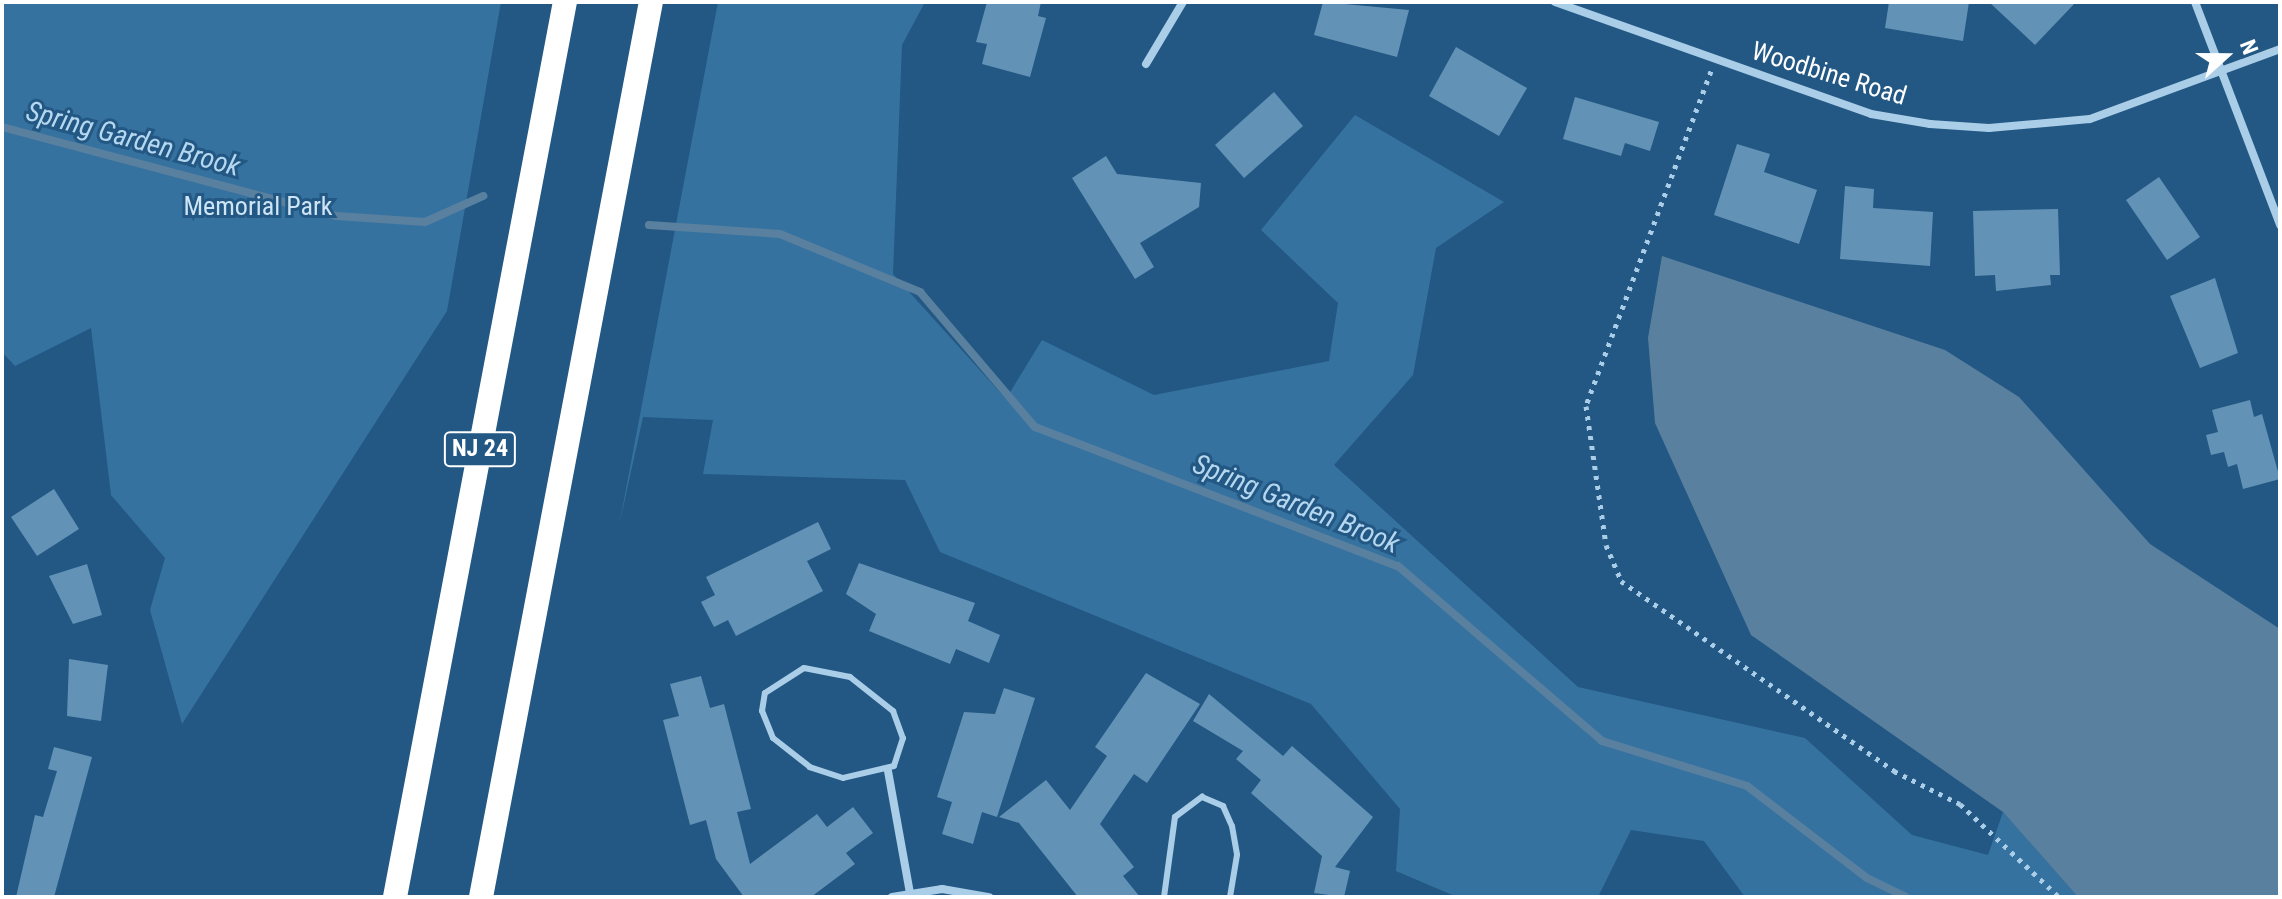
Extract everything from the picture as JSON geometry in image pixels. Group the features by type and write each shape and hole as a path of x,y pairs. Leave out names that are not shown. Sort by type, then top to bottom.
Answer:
{"highway":[{"name":"NJ 24","path":"395,897 565,2"},
{"path":"481,897 651,2"}],"street":[{"path":"1146,64 1183,2"},
{"name":"Woodbine Road","path":"1555,2 1871,114 1989,128 2090,119 2280,49"},
{"path":"2195,2 2280,225"},
{"path":"888,771 910,893"},
{"path":"892,897 910,893 989,897"}],"lane":[{"path":"804,668 850,677 871,689 902,727 899,756 888,771 843,778 794,758 764,722 772,683 804,668"},
{"path":"1164,897 1175,817 1202,797 1223,806 1232,826 1237,855 1230,897"}],"path":[{"path":"1715,58 1586,406 1603,531 1621,581 1880,762 1960,804 2059,897"}],"green space":[{"name":"Memorial Park","path":"2,2 501,2 447,311 182,724 150,610 165,558 111,495 91,328 15,366 2,352"},
{"path":"718,2 925,2 902,45 893,274 1006,399 1042,340 1154,395 1329,361 1338,303 1261,230 1355,115 1504,202 1436,248 1413,375 1334,465 1578,687 1805,738 1912,835 1988,855 2003,812 2078,897 1745,897 1704,841 1631,830 1598,897 1457,897 1396,871 1400,809 1311,704 940,552 905,480 703,474 713,420 643,417 619,526"}],"shaded area":[{"path":"1662,256 1945,350 2019,397 2150,544 2280,629 2280,897 2078,897 2003,812 1751,635 1655,423 1648,338"}],"building":[{"path":"987,2 1041,2 1038,16 1046,18 1030,77 982,64 987,44 976,42"},
{"path":"1323,2 1409,10 1397,57 1314,35"},
{"path":"1889,2 1969,2 1963,41 1885,28"},
{"path":"1989,2 2076,2 2035,45"},
{"path":"1456,47 1527,88 1499,136 1429,96"},
{"path":"1274,92 1303,126 1244,178 1215,145"},
{"path":"1575,97 1659,122 1650,151 1625,143 1621,156 1563,139"},
{"path":"1737,144 1770,154 1764,172 1817,190 1799,244 1714,215"},
{"path":"1106,156 1117,174 1201,183 1199,207 1140,243 1154,267 1135,279 1072,178"},
{"path":"2159,177 2200,237 2167,260 2126,200"},
{"path":"1845,186 1874,189 1873,208 1933,212 1930,266 1840,259"},
{"path":"2058,209 2060,275 2050,275 2051,285 1996,291 1995,275 1975,276 1973,211"},
{"path":"2215,278 2238,353 2200,368 2170,296"},
{"path":"2250,400 2254,417 2262,414 2280,479 2243,489 2237,464 2228,467 2224,452 2211,455 2206,435 2218,432 2212,410"},
{"path":"54,489 79,529 37,556 11,517"},
{"path":"818,522 831,549 807,561 823,591 736,636 728,620 714,627 701,602 715,595 706,577"},
{"path":"859,563 975,603 968,621 1000,635 989,663 956,649 950,664 869,631 876,614 846,594"},
{"path":"87,564 102,615 73,624 49,576"},
{"path":"69,659 108,665 101,721 67,716"},
{"path":"1146,673 1200,704 1147,783 1134,774 1100,824 1134,867 1123,876 1140,897 1078,897 1019,823 999,817 1046,780 1070,810 1107,756 1095,747"},
{"path":"701,676 710,708 724,704 751,809 737,812 750,864 817,814 827,827 853,807 873,833 846,853 855,864 811,897 744,897 716,859 706,820 690,825 663,720 679,716 670,684"},
{"path":"1004,688 1035,698 997,817 982,812 973,844 942,834 952,802 937,797 964,712 995,714"},
{"path":"1209,694 1283,756 1292,746 1373,817 1335,867 1350,871 1344,897 1314,893 1322,856 1251,793 1261,780 1236,759 1243,751 1193,721"},
{"path":"54,747 92,757 54,897 16,897 35,815 43,817 57,771 48,769"}],"waterway":[{"name":"Spring Garden Brook","path":"2,127 337,216 425,222 483,196"},
{"name":"Spring Garden Brook","path":"649,225 780,234 920,292 1035,427 1398,566 1602,741 1747,786 1867,878 1906,897"}]}
